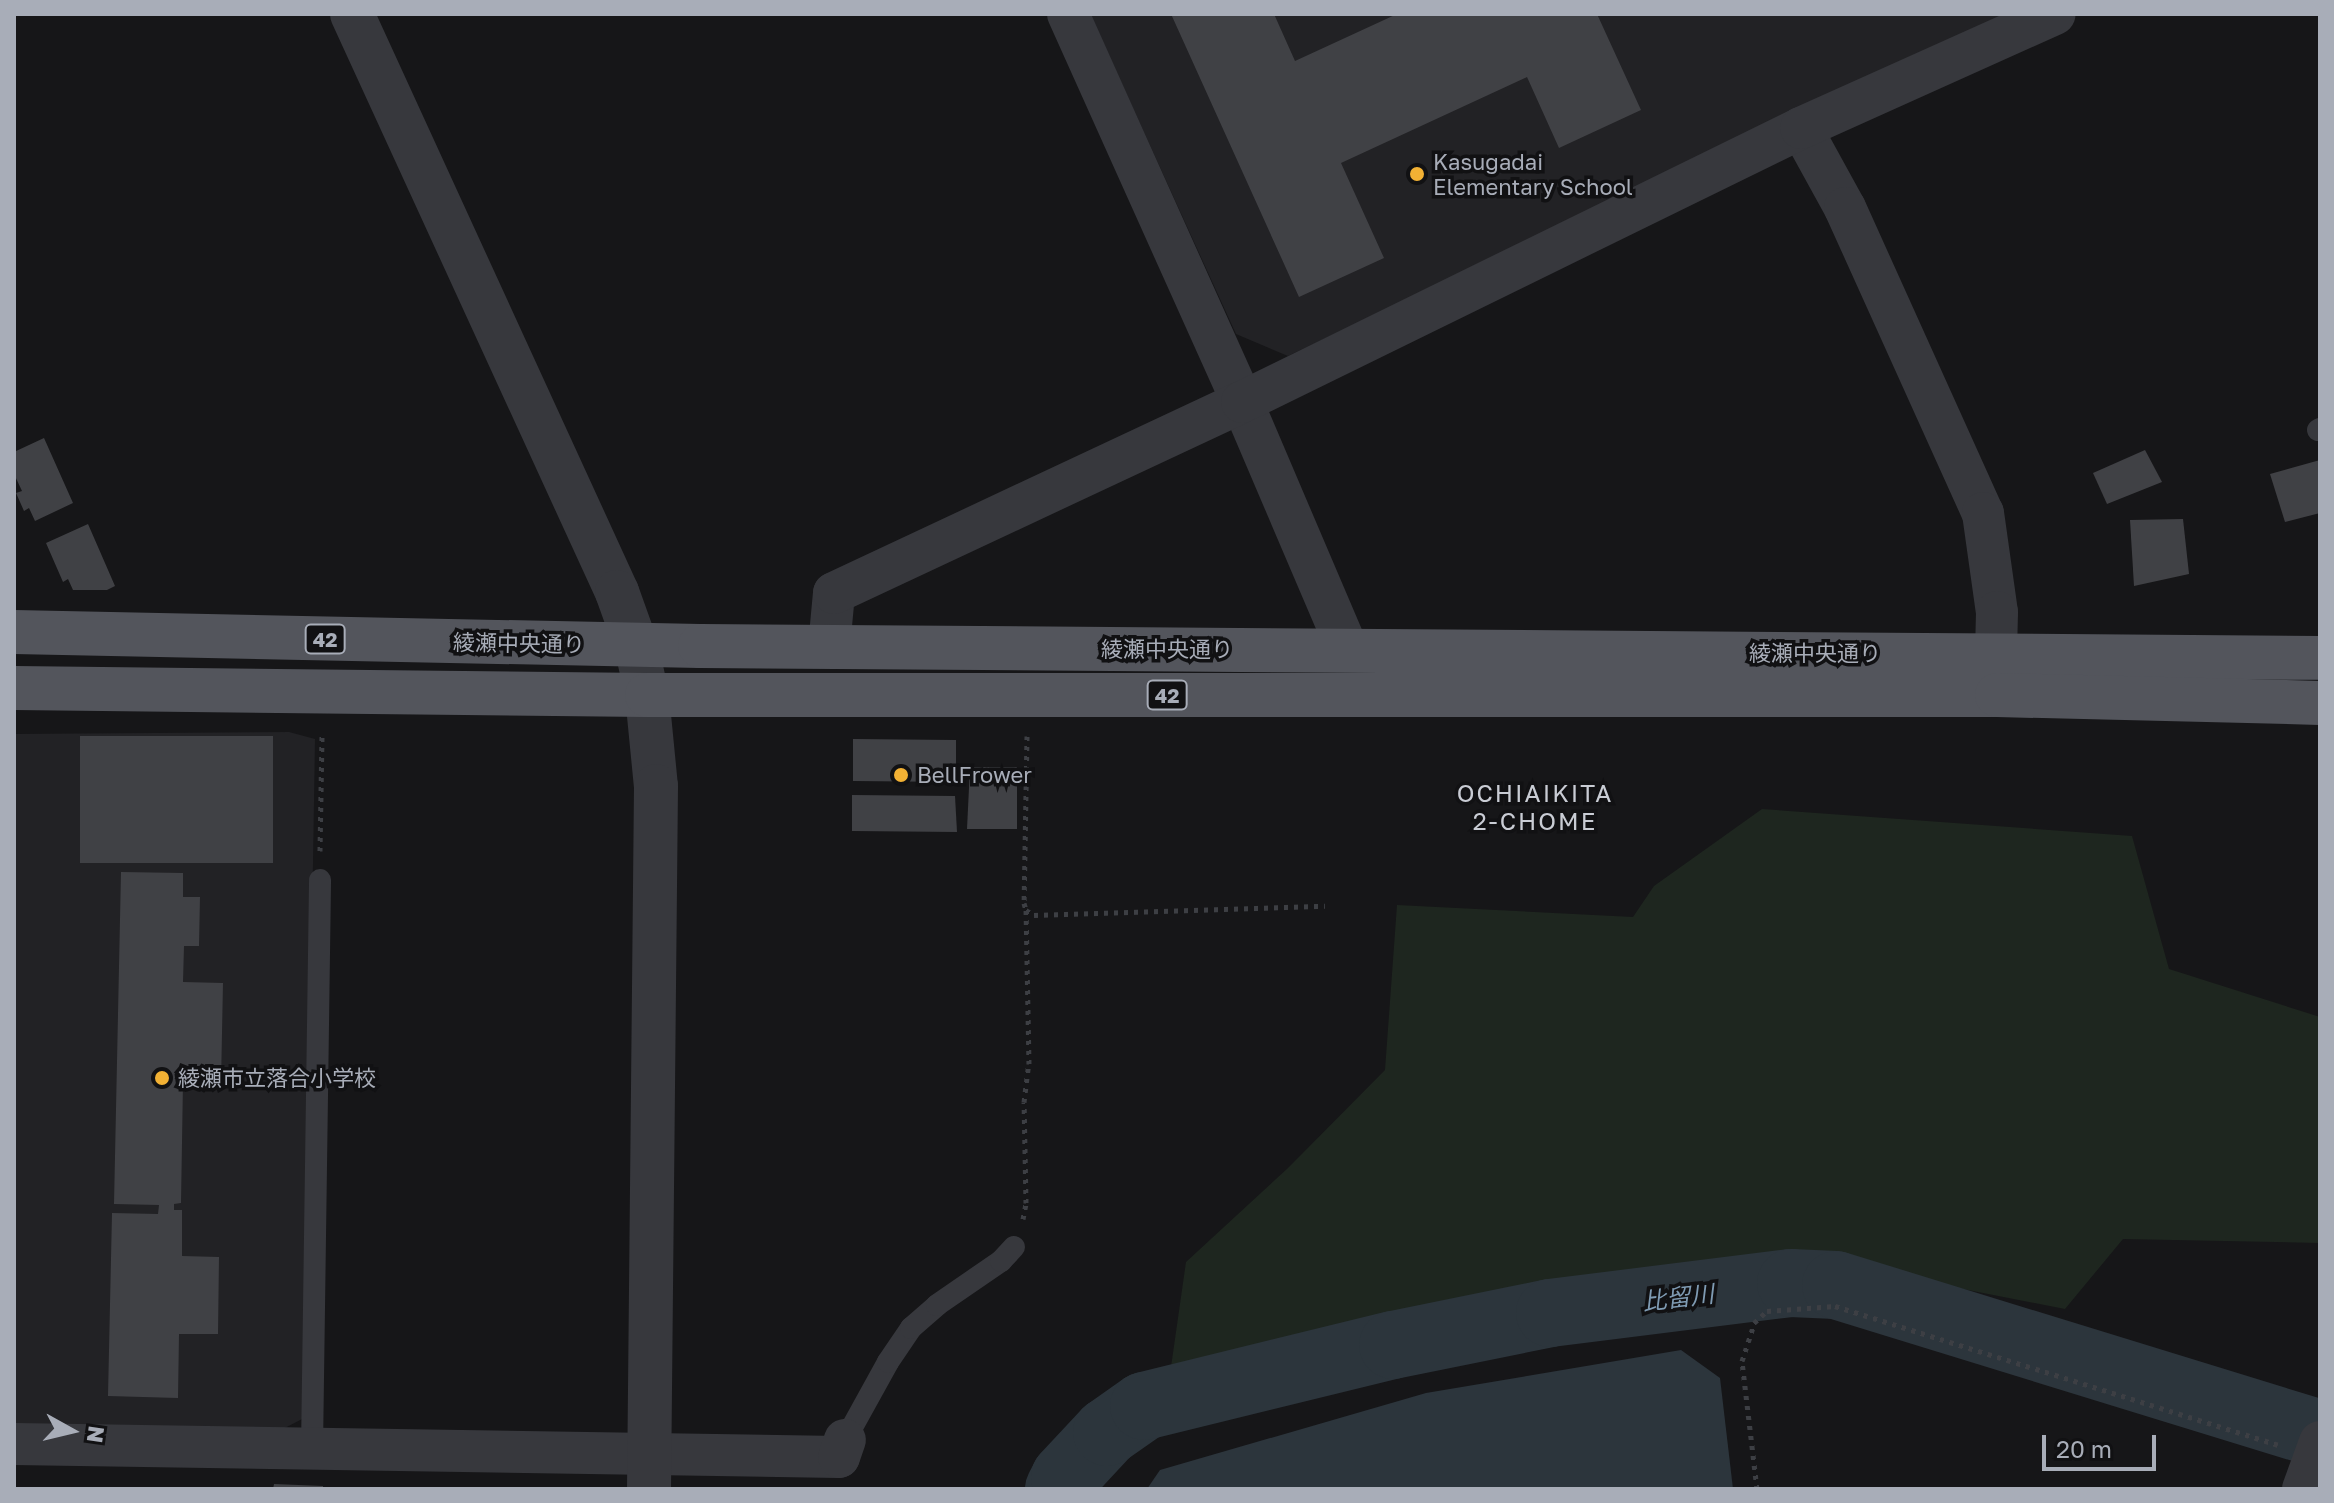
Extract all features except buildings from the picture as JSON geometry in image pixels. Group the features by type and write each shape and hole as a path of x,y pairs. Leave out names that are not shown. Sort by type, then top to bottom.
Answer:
{"main road":[{"name":"綾瀬中央通り","path":"14,632 636,645 2320,658"},
{"name":"綾瀬中央通り","path":"14,688 647,695 1997,695 2320,703"}],"street":[{"path":"352,14 617,592 636,645 647,695 656,786 649,1471"},
{"path":"1068,14 1242,402 1348,650"},
{"path":"829,647 834,593 1242,402 1801,128 2055,14"},
{"path":"1801,128 1845,208 1983,513 1997,612 1996,654"},
{"path":"14,1444 312,1449 649,1471 839,1457 845,1440"}],"lane":[{"path":"312,1449 320,880"},
{"path":"845,1440 888,1362 911,1328 937,1305 1001,1261 1014,1247"}],"path":[{"path":"320,880 322,722"},
{"path":"1014,1247 1026,1203 1024,1102 1029,1064 1027,739"},
{"path":"1026,910 1034,915 1099,915 1325,906"},
{"path":"1757,1489 1742,1361 1746,1341 1754,1323 1767,1311 1835,1306 2314,1459"}],"shaded area":[{"name":"Kasugadai Elementary School","path":"1090,14 2009,14 1288,356 1236,334"},
{"name":"綾瀬市立落合小学校","path":"289,732 315,739 304,1418 279,1431 14,1428 14,734"},
{"path":"1762,809 2132,836 2169,969 2320,1017 2320,1243 2123,1239 2065,1309 1785,1254 1171,1367 1186,1262 1288,1168 1385,1070 1397,905 1633,917 1654,886"},
{"path":"1681,1350 1720,1378 1733,1489 1147,1489 1160,1470 1426,1393"}],"waterway":[{"name":"比留川","path":"1059,1489 1065,1477 1107,1432 1144,1406 1393,1345 1550,1313 1791,1283 1836,1285 2320,1434"}],"place":[{"name":"Kasugadai Elementary School","path":"1417,174"},
{"name":"BellFrower","path":"901,775"},
{"name":"綾瀬市立落合小学校","path":"162,1078"}],"district":[{"name":"OCHIAIKITA 2-CHOME","path":"1535,807"}]}
